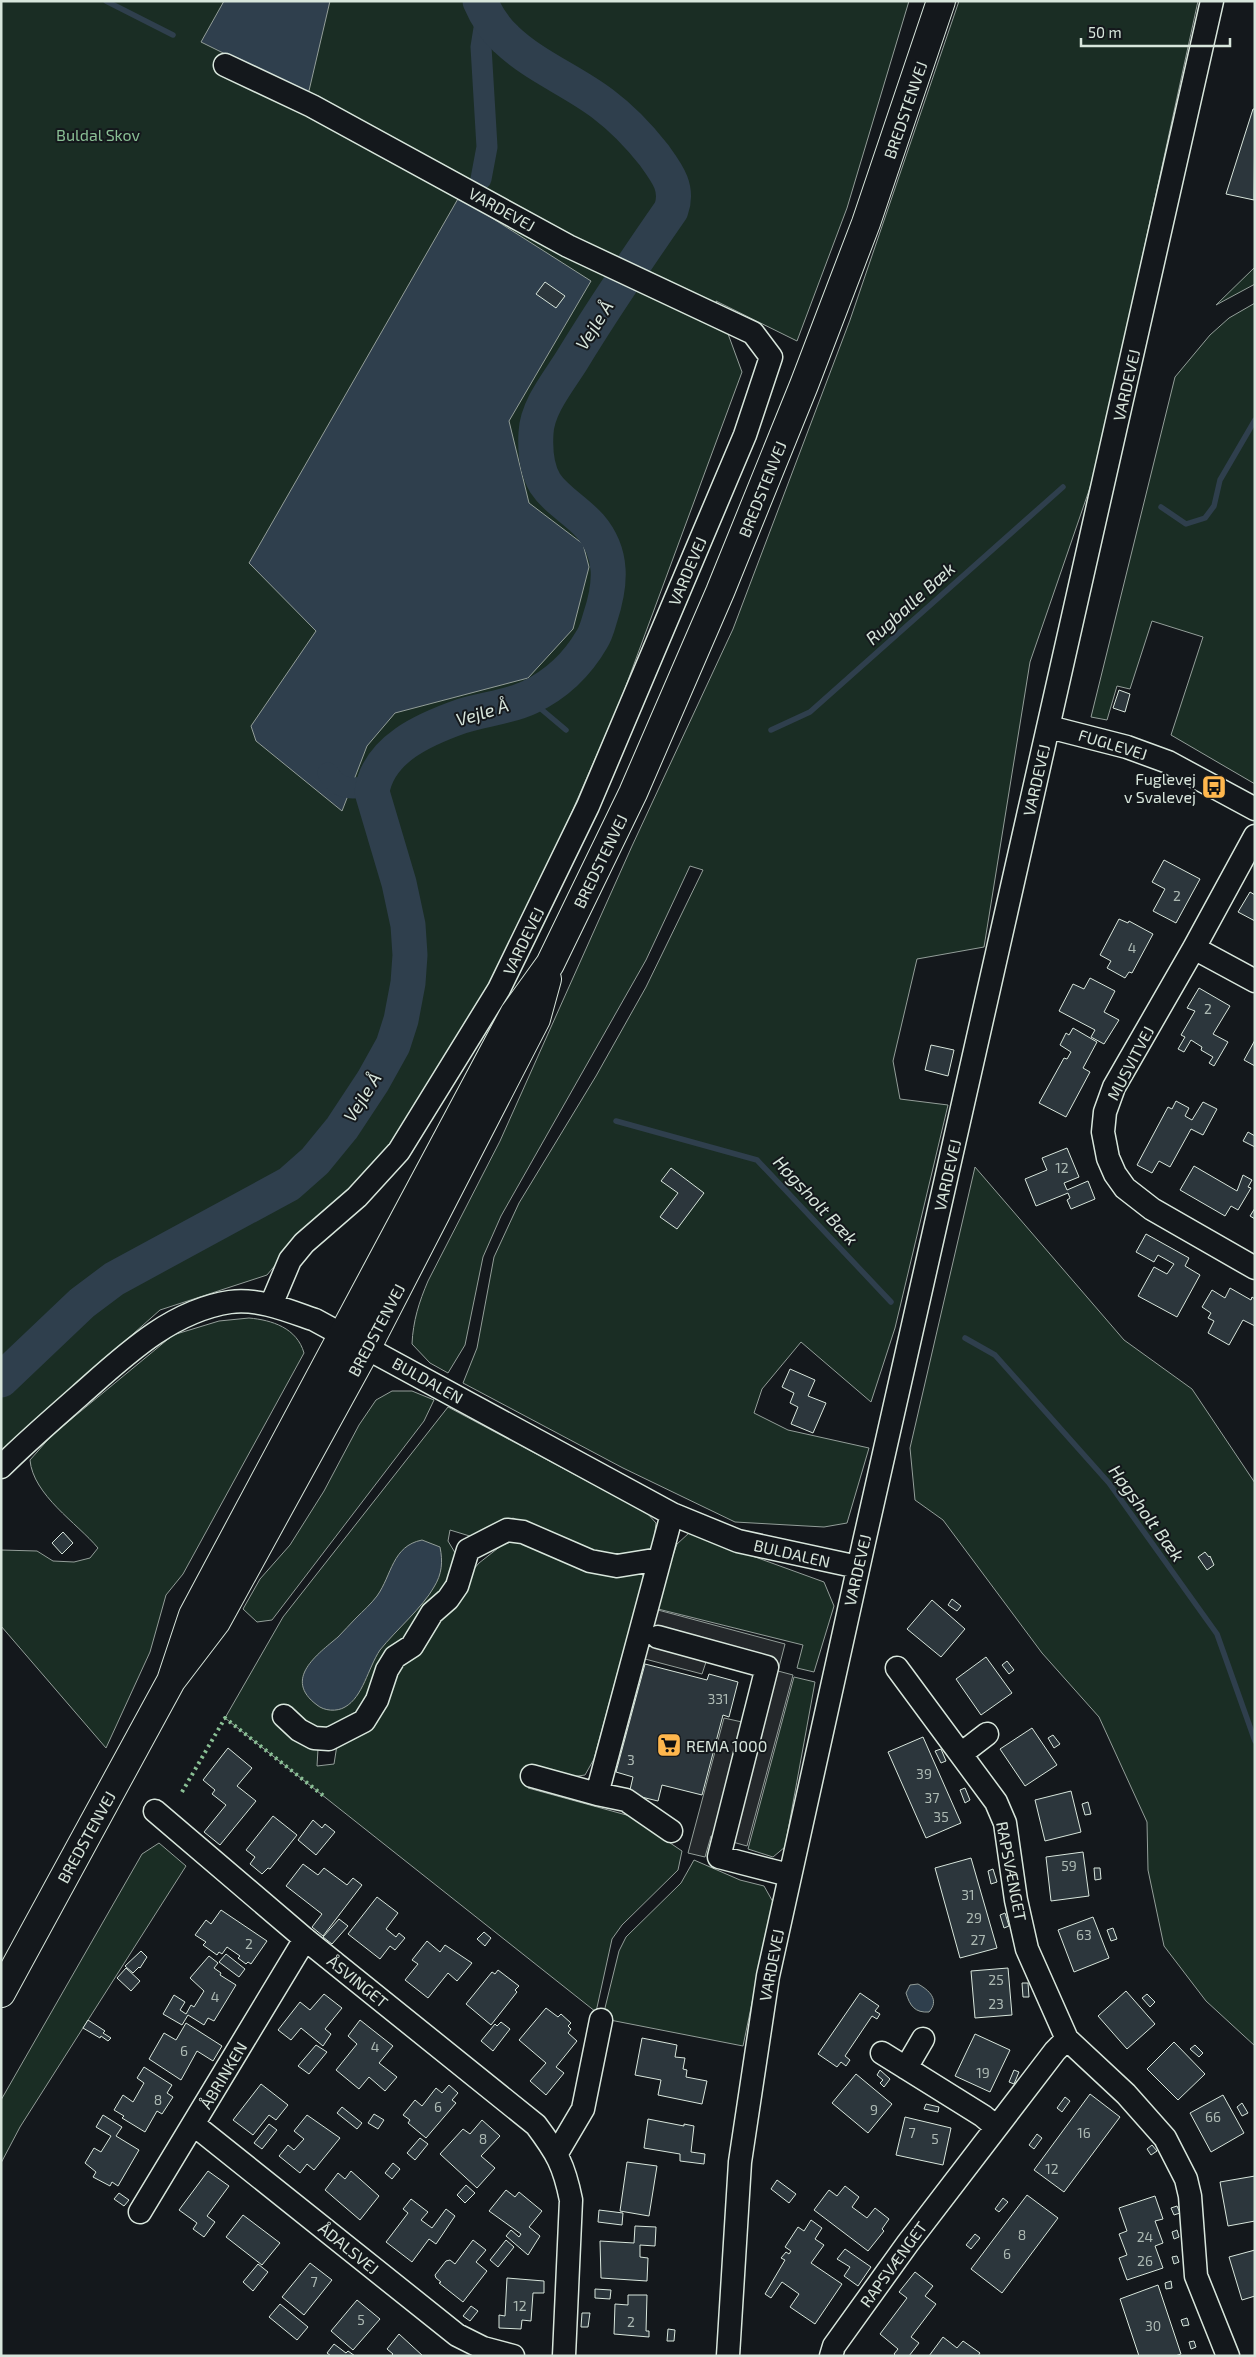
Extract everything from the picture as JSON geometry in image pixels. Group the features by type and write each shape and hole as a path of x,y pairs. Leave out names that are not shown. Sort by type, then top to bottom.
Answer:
{"highway":[{"name":"BREDSTENVEJ","path":"171,1681 194,1616 514,1014 550,964 632,793 742,538 866,224 941,1"},
{"name":"BREDSTENVEJ","path":"1,1993 171,1681 216,1622 368,1347 536,1020 550,964"}],"street":[{"name":"VARDEVEJ","path":"728,2356 740,2162 768,1976 858,1567 1212,1"},
{"name":"VARDEVEJ","path":"225,65 312,106 568,246 607,262 753,333 771,357 745,436 588,806 499,989 400,1151 357,1197 304,1243 290,1260 271,1304"},
{"name":"FUGLEVEJ","path":"1048,727 1128,747 1168,762 1255,809"},
{"name":"MUSVITVEJ","path":"1255,836 1194,948 1114,1087 1105,1112 1103,1132 1108,1158 1115,1174 1125,1188 1152,1209 1255,1268"},
{"path":"1194,948 1255,981"},
{"name":"BULDALEN","path":"1,1467 26,1442 132,1349 163,1328 193,1313 231,1302 271,1304 316,1320 368,1347 672,1514 738,1541 858,1567"},
{"path":"597,1794 672,1514"},
{"path":"284,1716 299,1730 314,1738 329,1738 364,1721 377,1700 387,1670 396,1657 412,1646 432,1613 448,1599 456,1586 468,1550 507,1530 523,1532 590,1562 617,1566 660,1559"},
{"path":"658,1638 768,1667 719,1857 789,1876"},
{"name":"RAPSVÆNGET","path":"897,1668 996,1802 1005,1823 1016,1900 1027,1949 1067,2040 1126,2094 1166,2138 1177,2158 1186,2179 1190,2196 1196,2276 1228,2356"},
{"path":"961,1754 987,1734"},
{"path":"532,1776 626,1800 671,1831"},
{"name":"ÅSVINGET","path":"156,1811 305,1939 536,2125 557,2153 567,2178 571,2200 564,2356"},
{"name":"ÅBRINKEN","path":"140,2212 305,1939"},
{"path":"557,2153 583,2109 601,2020"},
{"path":"906,2068 923,2039"},
{"name":"RAPSVÆNGET","path":"832,2356 834,2346 905,2246 1055,2051 1067,2040"},
{"path":"882,2053 982,2116 996,2127"},
{"name":"ÅDALSVEJ","path":"194,2124 457,2335 483,2348 513,2356"}],"green space":[{"name":"Buldal Skov","path":"1,1 909,1 847,208 797,341 716,301 742,372 620,702 525,919 472,1014 390,1148 293,1244 267,1275 160,1310 1,1451"},
{"path":"959,1 1198,1 1096,470 1030,662 984,947 917,959 893,1061 900,1099 948,1105 895,1328 871,1402 801,1342 762,1389 754,1413 788,1430 869,1448 847,1523 824,1527 735,1522 623,1468 463,1383 477,1348 494,1257 519,1203 596,1076 646,987 703,870 690,866 646,960 501,1216 483,1257 465,1345 448,1373 430,1363 412,1344 415,1319 428,1281 500,1141 632,846 733,629 850,320"},
{"path":"1255,267 1255,284 1216,305"},
{"path":"1255,303 1255,784 1171,735 1203,637 1152,621 1130,689 1117,686 1107,720 1091,717 1175,377 1210,335 1229,318"},
{"path":"975,1167 1124,1340 1192,1389 1255,1483 1255,2046 1206,2001 1164,1946 1148,1870 1147,1822 1099,1717 1042,1653 943,1520 915,1500 910,1448"},
{"path":"249,1318 275,1323 290,1331 301,1344 304,1353 183,1574 166,1595 150,1652 106,1748 1,1626 1,1550 37,1551 53,1561 74,1562 90,1558 98,1548 47,1497 33,1473 30,1460 52,1435 173,1335 219,1321"},
{"path":"392,1391 412,1391 434,1400 424,1421 272,1620 257,1622 243,1609 260,1579 290,1545 324,1491 359,1425 376,1400"},
{"path":"448,1407 647,1513 656,1523 653,1549 600,1557 581,1552 513,1518 473,1537 450,1530 448,1541 457,1556 453,1576 445,1591 409,1640 390,1655 363,1713 352,1723 341,1728 321,1731 305,1725 285,1710 278,1720 318,1749 317,1766 334,1764 337,1745 358,1733 380,1712 391,1677 428,1638 443,1612 461,1595 467,1577 479,1563 502,1545 517,1540 536,1547 568,1564 613,1577 639,1573 644,1576 594,1759 585,1775 571,1777 534,1767 528,1788 630,1816 682,1851 678,1870 622,1925 612,1939 596,2012 225,1718 283,1617"},
{"path":"689,1533 824,1582 834,1606 814,1672 797,1668 803,1645 654,1608 677,1544"},
{"path":"794,1677 815,1682 785,1847 773,1857 748,1849"},
{"path":"159,1843 186,1866 20,2127 1,2163 1,2100 142,1854"},
{"path":"694,1860 740,1880 764,1886 773,1902 743,2046 610,2020 603,2016 619,1951 626,1937 681,1883"}],"shaded area":[{"path":"658,1610 785,1644 778,1671 793,1675 747,1846 711,1836 705,1857 688,1853 724,1718 742,1722 754,1675 706,1662 702,1674 645,1659"}],"water":[{"path":"224,1 330,1 308,95 201,42"},
{"path":"459,197 591,281 509,421 529,503 583,544 589,567 573,629 528,678 395,713 367,746 342,811 256,741 251,726 316,631 249,563"},
{"path":"422,1540 440,1547 441,1568 434,1587 423,1603 380,1650 361,1689 351,1702 338,1710 327,1710 320,1707 307,1695 303,1686 303,1677 307,1668 313,1659 338,1637 375,1599 394,1562 404,1548"},
{"path":"918,1984 932,1996 933,2003 929,2012 914,2008 906,1993 910,1985"}],"building":[{"path":"1253,109 1255,109 1254,200 1226,194"},
{"path":"545,282 565,296 556,308 536,294"},
{"path":"1119,690 1130,694 1125,712 1113,708"},
{"path":"1164,860 1200,879 1176,923 1153,911 1165,889 1152,882"},
{"path":"1250,892 1255,895 1255,921 1238,912"},
{"path":"1119,919 1128,923 1129,921 1153,934 1132,973 1129,972 1125,978 1107,968 1111,961 1100,955"},
{"path":"1090,978 1115,991 1104,1012 1119,1020 1104,1044 1091,1037 1095,1030 1059,1011 1073,984 1084,989"},
{"path":"1199,988 1230,1006 1213,1034 1228,1042 1214,1066 1209,1063 1213,1057 1201,1050 1202,1047 1191,1040 1184,1052 1178,1049 1185,1037 1181,1035 1195,1011 1187,1008"},
{"path":"1073,1028 1097,1042 1083,1068 1090,1072 1066,1117 1039,1103 1064,1058 1067,1059 1071,1052 1060,1045 1066,1033 1069,1035"},
{"path":"1255,1040 1255,1066 1244,1060"},
{"path":"931,1045 954,1050 948,1076 925,1070"},
{"path":"1176,1101 1189,1108 1185,1116 1192,1120 1203,1102 1217,1109 1203,1135 1191,1129 1170,1167 1159,1161 1152,1173 1137,1165 1168,1107 1172,1109"},
{"path":"1248,1132 1255,1136 1255,1147 1243,1141"},
{"path":"1067,1148 1079,1177 1064,1183 1067,1190 1088,1181 1095,1199 1071,1209 1067,1200 1070,1198 1068,1193 1036,1206 1025,1179 1047,1170 1042,1158"},
{"path":"1194,1166 1237,1191 1243,1175 1252,1180 1248,1187 1251,1188 1238,1210 1231,1206 1225,1216 1180,1190"},
{"path":"671,1168 704,1193 677,1229 660,1217 678,1193 661,1181"},
{"path":"1255,1208 1255,1219 1250,1216"},
{"path":"1146,1234 1189,1258 1185,1266 1200,1275 1177,1317 1138,1296 1154,1267 1167,1274 1174,1264 1158,1255 1154,1262 1136,1252"},
{"path":"1230,1288 1251,1300 1252,1297 1255,1299 1255,1326 1243,1320 1229,1345 1208,1333 1214,1321 1208,1318 1211,1313 1202,1307 1212,1290 1225,1298"},
{"path":"790,1369 815,1380 808,1396 826,1403 813,1433 791,1424 798,1407 790,1403 794,1393 782,1387"},
{"path":"63,1532 73,1543 62,1554 52,1543"},
{"path":"1205,1552 1210,1556 1214,1565 1207,1570 1198,1557"},
{"path":"952,1599 961,1606 957,1611 948,1605"},
{"path":"932,1600 965,1629 941,1657 907,1629"},
{"path":"986,1657 1012,1693 981,1715 956,1679"},
{"path":"1007,1661 1014,1670 1009,1674 1002,1665"},
{"name":"REMA 1000","path":"645,1664 707,1680 709,1674 738,1682 729,1717 723,1715 702,1795 662,1785 658,1801 629,1794 633,1777 616,1772"},
{"path":"1032,1728 1057,1765 1025,1786 1000,1749"},
{"path":"1053,1735 1060,1744 1054,1748 1048,1738"},
{"path":"923,1737 961,1823 926,1838 888,1752"},
{"path":"228,1748 252,1768 237,1786 256,1801 220,1845 204,1832 226,1805 212,1794 215,1790 203,1780"},
{"path":"941,1749 946,1761 941,1763 935,1751"},
{"path":"965,1788 970,1800 965,1803 960,1790"},
{"path":"1071,1791 1081,1832 1045,1841 1035,1800"},
{"path":"1088,1802 1091,1814 1085,1815 1082,1804"},
{"path":"273,1816 297,1835 270,1869 268,1868 262,1874 250,1864 255,1857 246,1850"},
{"path":"313,1820 322,1828 325,1824 335,1832 316,1855 298,1840"},
{"path":"1083,1852 1089,1896 1051,1901 1046,1857"},
{"path":"971,1858 997,1948 960,1958 935,1868"},
{"path":"303,1864 318,1875 324,1868 347,1885 353,1878 362,1885 323,1936 312,1927 322,1914 286,1886"},
{"path":"1094,1868 1100,1868 1101,1879 1095,1880"},
{"path":"993,1869 997,1882 991,1884 988,1871"},
{"path":"377,1897 398,1913 386,1929 396,1937 399,1933 405,1938 395,1950 390,1946 380,1959 348,1934"},
{"path":"221,1910 267,1941 251,1964 248,1962 246,1964 238,1958 240,1956 227,1947 222,1954 219,1952 217,1955 203,1945 206,1942 195,1935 206,1920 211,1924"},
{"path":"1005,1913 1009,1926 1004,1928 1000,1915"},
{"path":"1093,1917 1109,1958 1074,1972 1058,1930"},
{"path":"339,1919 348,1926 332,1944 323,1937"},
{"path":"1113,1928 1117,1939 1111,1941 1107,1930"},
{"path":"484,1932 491,1938 485,1946 477,1939"},
{"path":"427,1941 440,1952 445,1945 472,1963 457,1981 448,1973 428,1998 405,1980 418,1964 412,1960"},
{"path":"141,1951 147,1957 140,1968 133,1973 125,1966"},
{"path":"226,1954 245,1969 239,1977 219,1962"},
{"path":"209,1956 218,1963 214,1968 221,1973 220,1975 236,1985 214,2021 208,2018 204,2025 188,2015 182,2025 163,2014 174,1995 185,2002 180,2010 186,2014 191,2005 194,2007 204,1991 190,1978"},
{"path":"126,1968 140,1981 131,1991 117,1978"},
{"path":"1008,1968 1012,2015 975,2018 971,1971"},
{"path":"498,1970 519,1986 515,1990 517,1992 491,2025 466,2004 492,1972 495,1974"},
{"path":"1022,1983 1028,1983 1029,1997 1023,1997"},
{"path":"1126,1991 1155,2024 1127,2049 1098,2016"},
{"path":"860,1993 879,2006 875,2011 880,2014 877,2019 872,2016 845,2056 850,2060 846,2066 841,2062 837,2067 818,2054"},
{"path":"324,1994 342,2008 325,2029 331,2034 323,2046 301,2028 291,2040 278,2030 300,2002 310,2010"},
{"path":"1147,1994 1155,2002 1150,2007 1142,1998"},
{"path":"546,2008 558,2017 561,2014 571,2023 568,2026 571,2029 568,2033 577,2041 556,2067 564,2073 546,2095 530,2081 546,2063 519,2040"},
{"path":"88,2020 105,2031 103,2033 111,2038 108,2041 83,2028"},
{"path":"360,2020 393,2046 379,2063 397,2077 385,2091 369,2077 359,2089 336,2070 357,2044 348,2036"},
{"path":"501,2022 510,2029 493,2051 481,2041 495,2024 497,2026"},
{"path":"186,2023 222,2046 213,2061 197,2051 181,2080 149,2059 164,2033 176,2040"},
{"path":"975,2034 1010,2050 990,2092 955,2076"},
{"path":"642,2038 677,2045 675,2057 685,2058 683,2069 687,2070 686,2077 707,2081 702,2104 658,2095 661,2080 635,2075"},
{"path":"1174,2042 1205,2074 1178,2100 1147,2069"},
{"path":"316,2045 327,2052 309,2074 298,2066"},
{"path":"1195,2045 1203,2053 1199,2057 1190,2049"},
{"path":"144,2067 172,2085 167,2093 173,2097 162,2114 157,2111 145,2132 122,2118 124,2116 114,2110 123,2095 133,2102 144,2083 137,2078"},
{"path":"880,2070 890,2079 884,2087 880,2083 883,2080 877,2075"},
{"path":"1014,2070 1019,2072 1014,2084 1009,2082"},
{"path":"856,2074 892,2104 868,2133 832,2103"},
{"path":"261,2084 288,2105 276,2120 269,2115 253,2135 233,2120"},
{"path":"449,2085 458,2093 452,2100 456,2103 426,2138 408,2123 410,2120 403,2115 415,2100 422,2106 436,2088 442,2093"},
{"path":"1090,2094 1120,2117 1064,2192 1034,2170"},
{"path":"1223,2095 1244,2133 1211,2152 1190,2113"},
{"path":"1065,2097 1070,2101 1062,2112 1057,2108"},
{"path":"1242,2103 1248,2113 1242,2116 1237,2107"},
{"path":"926,2104 939,2107 938,2112 924,2109"},
{"path":"342,2107 362,2123 357,2129 337,2113"},
{"path":"374,2114 384,2120 378,2129 368,2123"},
{"path":"103,2115 122,2127 116,2136 139,2150 118,2186 112,2182 110,2186 93,2177 96,2172 85,2163 94,2148 101,2152 111,2136 96,2127"},
{"path":"307,2115 340,2138 314,2170 307,2164 300,2173 279,2156 288,2145 294,2150 304,2139 294,2131"},
{"path":"905,2117 951,2128 943,2165 896,2155"},
{"path":"648,2119 684,2126 684,2124 694,2126 691,2152 705,2154 704,2164 680,2161 680,2154 644,2148"},
{"path":"482,2120 500,2136 481,2156 495,2168 477,2188 440,2154 463,2129 470,2134"},
{"path":"269,2124 277,2130 262,2149 254,2143"},
{"path":"1037,2134 1042,2138 1034,2149 1029,2145"},
{"path":"420,2138 428,2144 415,2160 407,2153"},
{"path":"1152,2145 1157,2151 1151,2155 1147,2149"},
{"path":"627,2162 657,2166 649,2216 620,2211"},
{"path":"393,2163 400,2169 392,2179 385,2173"},
{"path":"208,2171 229,2186 207,2216 215,2222 204,2237 193,2229 197,2223 179,2210"},
{"path":"351,2171 379,2196 360,2220 325,2190 338,2173 345,2179"},
{"path":"1255,2176 1255,2221 1228,2226 1220,2182"},
{"path":"777,2180 796,2194 789,2203 771,2189"},
{"path":"466,2185 475,2193 465,2203 457,2195"},
{"path":"845,2186 859,2197 852,2207 867,2218 875,2208 889,2219 882,2229 884,2231 868,2251 814,2210 829,2190 837,2196"},
{"path":"506,2190 515,2197 519,2192 542,2211 529,2227 540,2236 528,2255 506,2236 511,2230 519,2237 521,2234 489,2211"},
{"path":"119,2193 129,2200 124,2206 114,2199"},
{"path":"1027,2195 1058,2218 1002,2293 971,2269"},
{"path":"1155,2196 1163,2219 1155,2221 1163,2243 1155,2246 1163,2268 1127,2280 1119,2258 1127,2255 1119,2234 1127,2231 1119,2208"},
{"path":"1003,2198 1008,2202 999,2212 995,2209"},
{"path":"411,2199 428,2212 421,2220 432,2228 446,2209 455,2216 436,2244 429,2239 412,2262 386,2242 408,2213 403,2209"},
{"path":"1177,2206 1180,2213 1174,2215 1171,2208"},
{"path":"599,2210 623,2213 622,2225 598,2222"},
{"path":"243,2215 280,2243 262,2265 226,2237"},
{"path":"811,2220 822,2228 815,2239 824,2245 811,2263 842,2284 815,2324 790,2307 799,2294 782,2282 771,2298 765,2294 785,2260 781,2258 786,2252 789,2254 791,2251 785,2247 798,2227 804,2231"},
{"path":"635,2226 656,2227 655,2246 640,2245 640,2257 648,2258 647,2281 601,2278 600,2241 634,2243"},
{"path":"1177,2230 1179,2237 1174,2239 1172,2232"},
{"path":"975,2234 980,2238 971,2249 966,2245"},
{"path":"473,2240 486,2250 476,2262 487,2271 463,2302 439,2283 441,2282 435,2275 446,2261 450,2260 455,2264"},
{"path":"506,2240 514,2247 498,2267 490,2260"},
{"path":"845,2249 871,2267 858,2286 844,2276 850,2267 837,2259"},
{"path":"1255,2250 1255,2296 1242,2300 1229,2257"},
{"path":"1177,2256 1179,2262 1174,2264 1172,2257"},
{"path":"310,2263 332,2280 304,2315 282,2297"},
{"path":"258,2264 268,2272 253,2291 243,2282"},
{"path":"915,2272 933,2286 925,2296 936,2304 911,2337 919,2343 909,2356 896,2356 894,2354 898,2349 880,2334 907,2298 899,2292"},
{"path":"507,2278 544,2281 544,2293 533,2293 531,2321 522,2320 521,2329 499,2328 499,2315 505,2316"},
{"path":"1171,2281 1172,2288 1166,2289 1165,2283"},
{"path":"1158,2285 1181,2354 1175,2356 1139,2356 1120,2299"},
{"path":"595,2289 611,2290 610,2299 595,2298"},
{"path":"628,2295 647,2295 646,2331 649,2331 649,2337 614,2334 615,2304 628,2305"},
{"path":"357,2300 380,2319 353,2350 331,2331"},
{"path":"280,2304 308,2327 297,2340 269,2317"},
{"path":"471,2306 478,2311 470,2321 463,2316"},
{"path":"582,2313 590,2313 588,2327 581,2327"},
{"path":"1187,2318 1189,2325 1183,2326 1181,2320"},
{"path":"668,2329 675,2330 674,2341 667,2341"},
{"path":"399,2334 423,2356 391,2356 393,2354 387,2349"},
{"path":"943,2337 957,2348 963,2341 980,2353 978,2356 929,2356"},
{"path":"1194,2341 1196,2347 1191,2349 1189,2342"},
{"path":"334,2344 346,2353 348,2351 355,2356 331,2356 327,2353"}],"waterway":[{"path":"106,1 173,35"},
{"name":"Vejle Å","path":"1,1380 82,1303 114,1279 289,1184 315,1161 342,1128 373,1081 393,1045 401,1020 408,983 410,955 408,925 399,883 372,792 376,777 383,764 393,752 419,734 462,716 522,700 540,692 558,680 580,657 597,629 604,606 608,582 607,559 598,537 590,526 555,495 545,483 538,465 536,452 537,423 544,404 555,385 620,284 671,210 674,195 673,188 654,155 637,134 591,96 517,49 494,26 480,1"},
{"path":"481,179 487,147 481,47 486,16"},
{"name":"Rugballe Bæk","path":"1161,507 1186,524 1205,518 1214,506 1220,480 1255,420"},
{"name":"Rugballe Bæk","path":"771,730 810,712 1063,487"},
{"name":"Rugballe Bæk","path":"528,698 566,730"},
{"path":"328,773 332,779 342,786 354,788 373,784"},
{"name":"Høgsholt Bæk","path":"616,1121 757,1160 891,1302"},
{"name":"Høgsholt Bæk","path":"965,1338 995,1355 1109,1483 1217,1634 1255,1741"}],"hedge":[{"path":"182,1792 225,1718 325,1797"}],"place":[{"name":"Fuglevej v Svalevej","path":"1214,787"},
{"name":"REMA 1000","path":"669,1745"}]}
